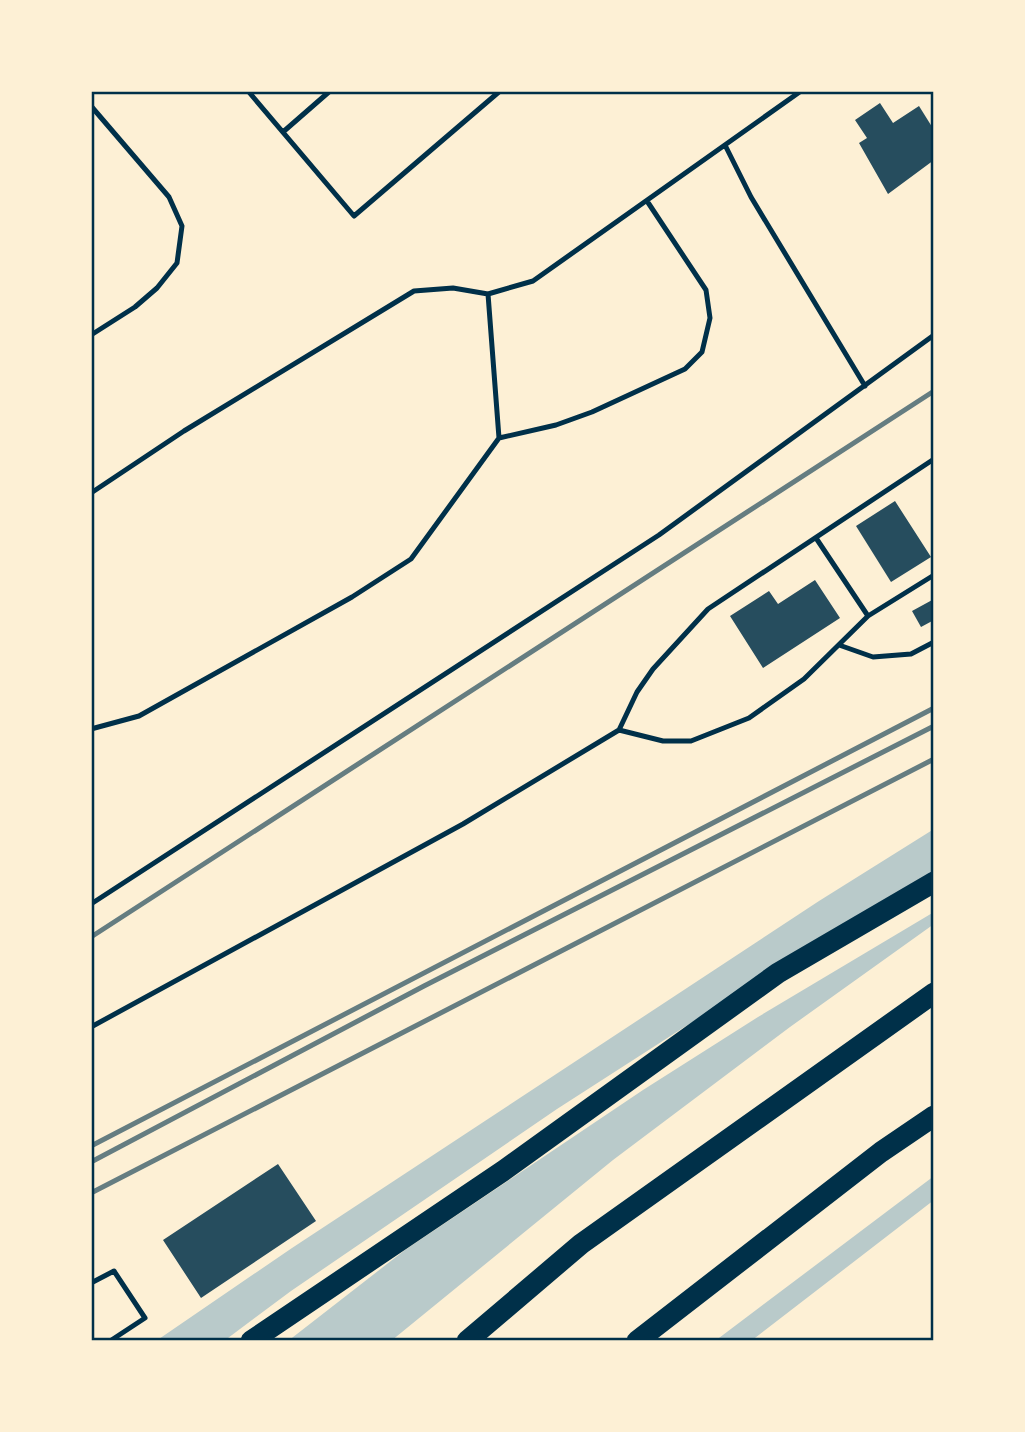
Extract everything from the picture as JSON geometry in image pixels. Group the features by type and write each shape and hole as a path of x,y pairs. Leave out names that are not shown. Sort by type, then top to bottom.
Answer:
{"highway":[{"path":"251,1341 503,1171 778,973 934,882"},
{"path":"467,1341 581,1244 934,993"},
{"path":"637,1341 881,1152 934,1116"}],"lane":[{"path":"248,91 354,216 500,91"},
{"path":"283,132 330,91"},
{"path":"91,493 184,431 414,291 453,288 488,294 533,281 801,91"},
{"path":"91,106 169,197 182,226 177,263 164,280 135,307 91,335"},
{"path":"724,145 751,197 865,386"},
{"path":"499,438 556,425 592,412 685,369 702,352 710,318 706,290 647,201"},
{"path":"91,729 139,716 352,597 411,559 499,438 488,294"},
{"path":"91,904 659,535 934,335"},
{"path":"91,1027 463,824 620,730 637,692 653,669 708,608 934,459"},
{"path":"816,538 868,616"},
{"path":"620,730 663,741 691,741 749,718 804,680 868,616 934,575"},
{"path":"839,645 873,656 911,653 934,642"},
{"path":"91,1283 114,1271 145,1318 110,1341"}],"shaded area":[{"path":"934,829 934,875 686,1026 557,1109 291,1291 224,1341 156,1341 292,1248 819,901"},
{"path":"934,912 934,924 790,1027 613,1160 391,1341 288,1341 405,1250 643,1090 758,1017"},
{"path":"934,1176 934,1200 751,1341 715,1341"}],"building":[{"path":"880,103 893,123 919,106 934,130 934,160 888,194 859,143 867,138 855,120"},
{"path":"895,501 931,557 891,582 856,526"},
{"path":"815,580 840,618 763,668 730,616 769,591 778,604"},
{"path":"934,599 934,620 921,627 912,611"},
{"path":"278,1164 316,1221 201,1298 163,1240"}],"railway":[{"path":"91,937 934,391"},
{"path":"91,1146 934,708"},
{"path":"91,1162 424,986 934,726"},
{"path":"91,1193 934,759"}]}
